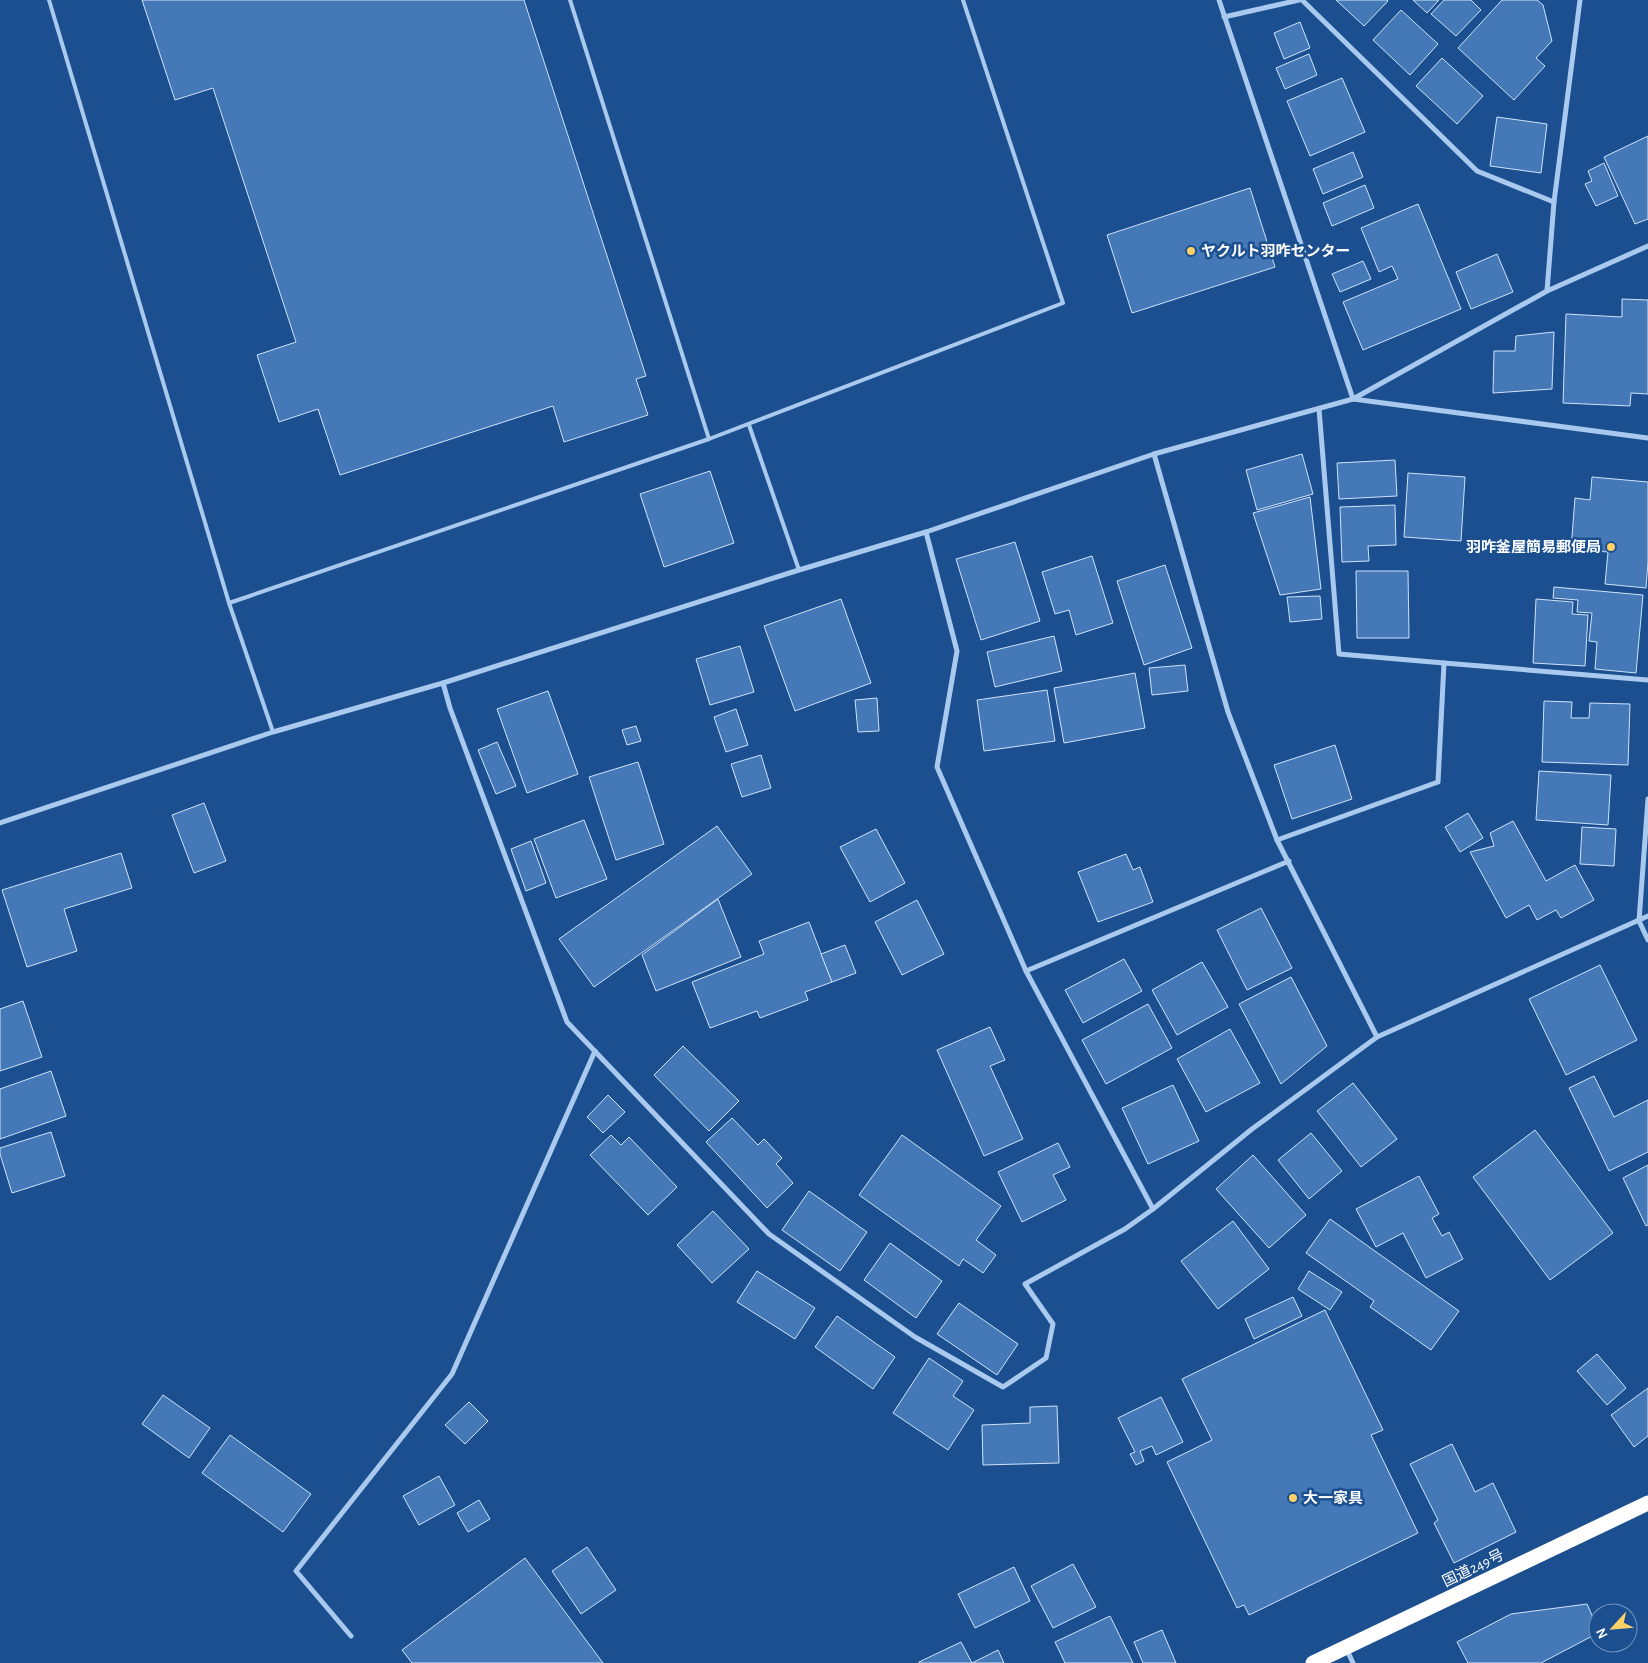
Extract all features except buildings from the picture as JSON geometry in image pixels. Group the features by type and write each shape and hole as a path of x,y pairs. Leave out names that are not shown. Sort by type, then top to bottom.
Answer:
{"highway":[{"name":"国道249号","path":"1313,1663 1648,1503"}],"street":[{"path":"1219,0 1353,399"},
{"path":"1224,17 1300,0 1476,171 1554,202"},
{"path":"1547,291 1554,202 1580,0"},
{"path":"0,823 273,732 443,683 799,570 926,532 1154,454 1353,399 1547,291 1648,246"},
{"path":"1353,399 1648,438"},
{"path":"1318,409 1339,654 1648,680"},
{"path":"1154,454 1228,712 1277,840 1377,1037"},
{"path":"926,532 957,651 936,767 1026,972 1153,1209"},
{"path":"1277,840 1438,782 1444,663"},
{"path":"443,683 450,708 567,1022 769,1234 915,1337 1003,1387 1046,1358 1053,1324 1026,1284 1124,1229 1153,1209 1252,1129 1377,1037 1648,916"},
{"path":"1648,799 1639,920 1648,940"},
{"path":"1026,972 1289,861"},
{"path":"351,1636 296,1571 452,1374 595,1051"},
{"path":"1346,1648 1353,1663"}],"lane":[{"path":"49,0 229,603 273,732"},
{"path":"570,0 709,439"},
{"path":"229,603 749,425 1063,303 963,0"},
{"path":"749,425 799,570"}],"place":[{"name":"ヤクルト羽咋センター","path":"1191,251"},
{"name":"羽咋釜屋簡易郵便局","path":"1611,547"},
{"name":"大一家具","path":"1293,1498"}]}
